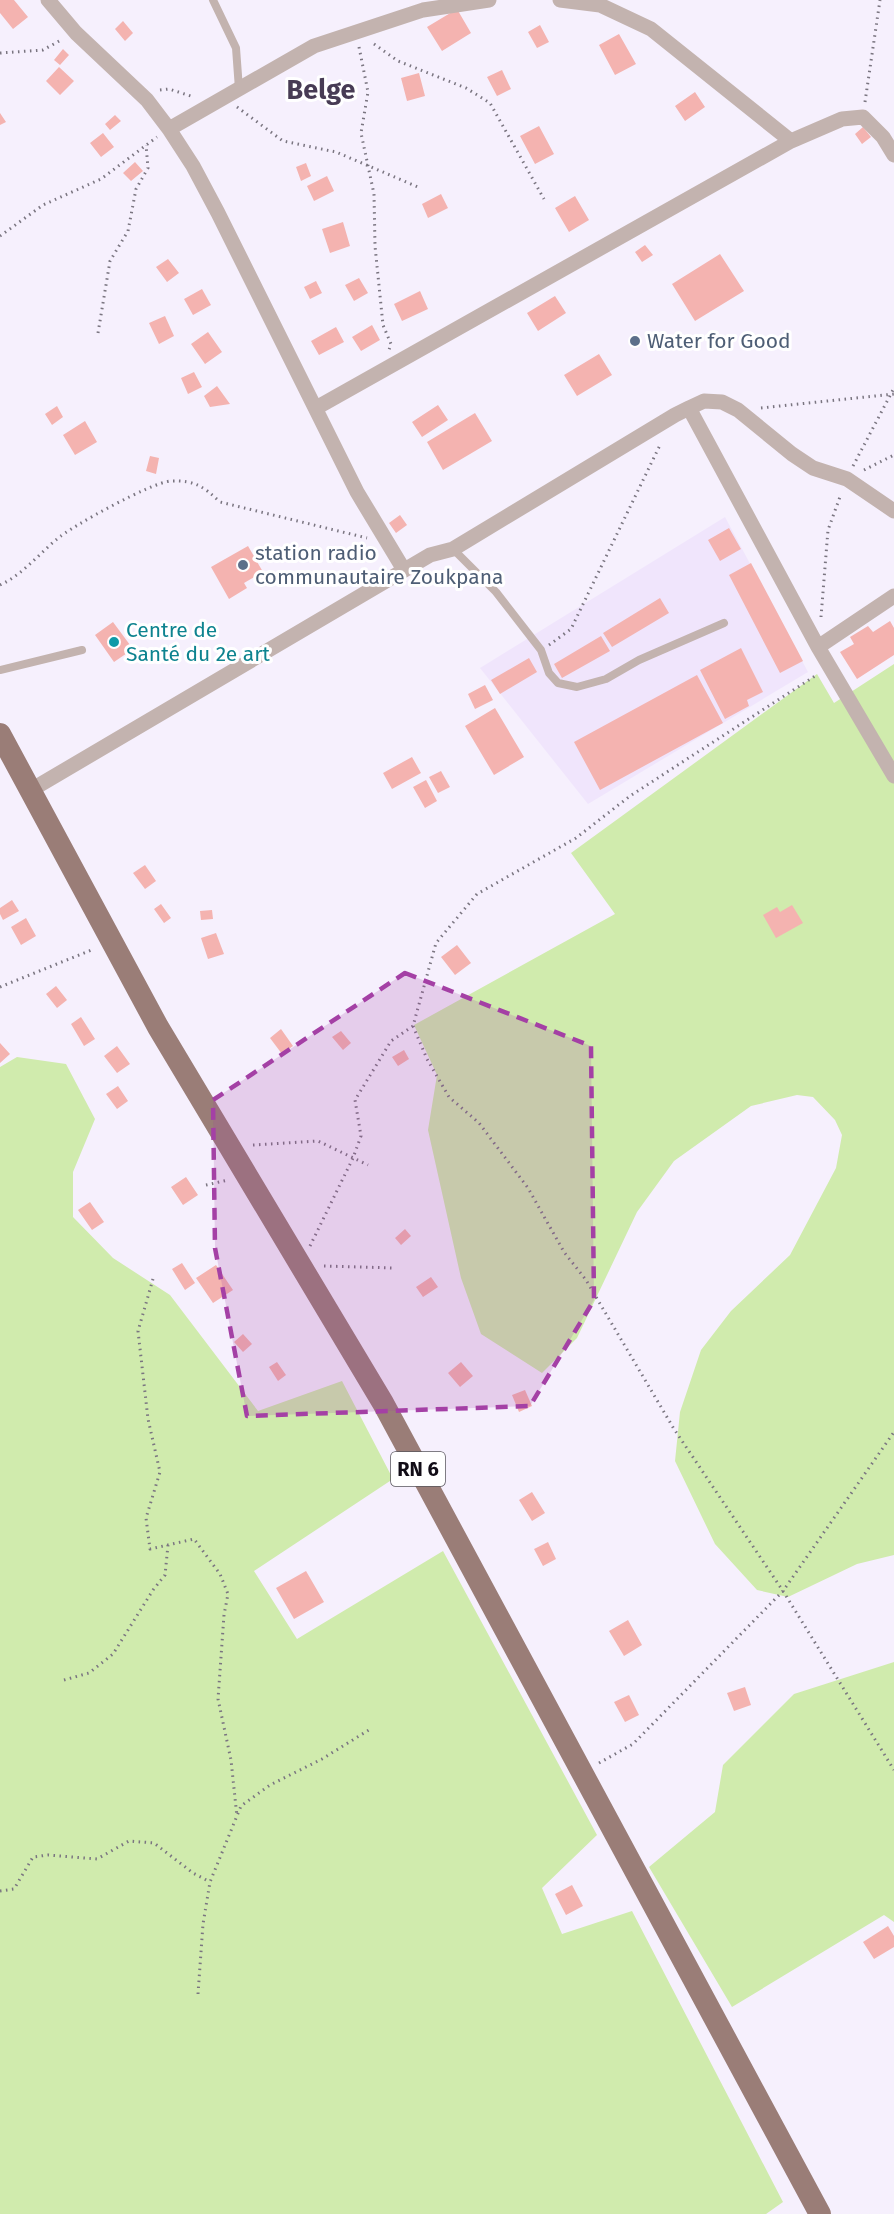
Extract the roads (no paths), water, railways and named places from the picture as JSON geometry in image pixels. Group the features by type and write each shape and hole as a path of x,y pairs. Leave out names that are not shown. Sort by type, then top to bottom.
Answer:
{"main road":[{"name":"RN 6","path":"0,734 158,1027 383,1403 820,2214"}],"street":[{"path":"48,0 76,33 140,94 169,129 193,166 357,492 404,570"},
{"path":"169,129 315,46 423,10 489,0"},
{"path":"560,0 600,5 651,29 791,141"},
{"path":"316,408 791,141 842,119 863,117 883,137 894,155"},
{"path":"31,790 404,570 430,555 453,549 675,415 704,400 723,402 738,410 813,468 847,479 894,511"},
{"path":"689,408 818,647 894,776"},
{"path":"818,647 894,596"}],"lane":[{"path":"213,0 236,48 239,89"},
{"path":"453,549 495,592 541,650 549,673 558,682 577,687 606,679 639,660 723,623"},
{"path":"0,670 82,650"}],"place":[{"name":"Water for Good","path":"635,341"},
{"name":"station radio communautaire Zoukpana","path":"243,565"},
{"name":"Centre de Santé du 2e art","path":"114,642"}],"district":[{"name":"Belge","path":"321,90"}]}
